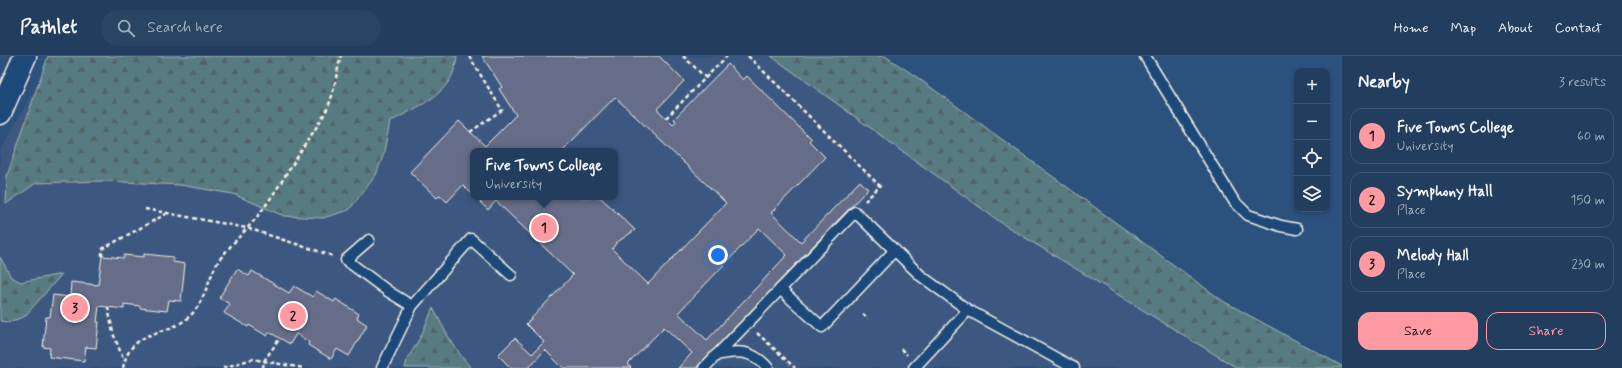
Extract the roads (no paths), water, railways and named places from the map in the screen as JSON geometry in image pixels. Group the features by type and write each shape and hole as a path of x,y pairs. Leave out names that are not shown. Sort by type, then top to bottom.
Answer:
{"main road":[{"path":"0,113 25,56"}],"lane":[{"path":"1145,56 1234,202 1248,215 1281,226 1298,229"},
{"path":"704,368 855,212 921,276 968,310 1074,368"},
{"path":"382,368 412,306 471,239 511,275"},
{"path":"369,240 346,260 389,292 412,306"},
{"path":"780,289 822,327 895,250"},
{"path":"914,368 968,310"},
{"path":"716,355 730,352 747,353 760,359 768,368"}],"place":[{"name":"Five Towns College","path":"544,228"},
{"name":"Melody Hall","path":"75,308"},
{"name":"Symphony Hall","path":"293,316"}]}
